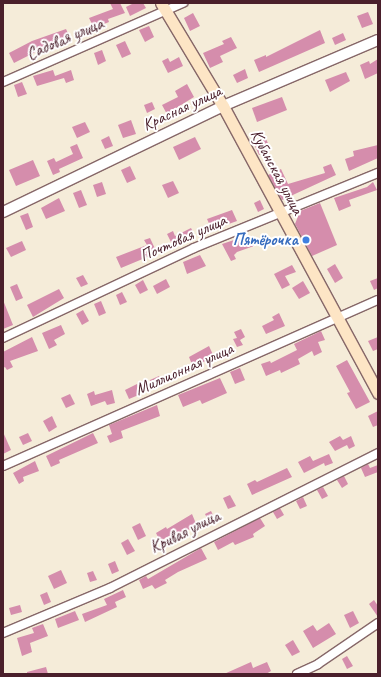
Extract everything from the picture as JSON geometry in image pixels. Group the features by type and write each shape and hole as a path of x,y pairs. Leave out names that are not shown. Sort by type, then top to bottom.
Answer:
{"main road":[{"name":"Кубанская улица","path":"163,8 223,106 279,213 338,317 378,393"}],"street":[{"name":"Садовая улица","path":"3,82 163,8 183,3"},
{"name":"Красная улица","path":"3,212 223,106 378,40"},
{"name":"Почтовая улица","path":"3,338 194,248 378,173"},
{"name":"Миллионная улица","path":"3,466 378,300"},
{"name":"Кривая улица","path":"3,633 110,588 378,453"},
{"path":"297,674 318,664 378,623"}],"building":[{"path":"110,3 120,3 125,13 108,19 109,22 94,28 89,18 113,9"},
{"path":"134,3 143,3 146,8 130,16 126,7"},
{"path":"368,12 373,24 362,28 357,16"},
{"path":"193,13 200,26 190,31 184,18"},
{"path":"149,26 154,37 145,42 139,30"},
{"path":"66,29 71,40 62,43 61,39 14,63 9,53 32,41"},
{"path":"320,30 325,43 259,72 254,60 266,55 266,57"},
{"path":"343,33 346,40 335,45 332,38"},
{"path":"231,37 237,48 220,56 223,62 210,68 203,53 224,44 222,41"},
{"path":"125,41 131,54 122,58 116,45"},
{"path":"102,50 106,61 98,65 94,53"},
{"path":"179,57 183,66 168,73 162,61 168,58 170,62"},
{"path":"378,59 378,73 365,79 360,65 369,61 370,64"},
{"path":"245,69 248,78 237,83 233,75"},
{"path":"53,70 55,76 71,70 74,80 66,83 64,78 37,86 33,76"},
{"path":"346,72 350,81 330,92 325,80"},
{"path":"22,82 27,94 18,97 14,85"},
{"path":"187,84 194,97 173,110 175,113 168,116 162,105 178,97 175,91"},
{"path":"282,97 287,110 257,122 252,108"},
{"path":"152,102 155,109 147,113 144,105"},
{"path":"131,120 136,134 123,138 118,125"},
{"path":"85,122 90,132 77,138 72,127"},
{"path":"109,136 113,146 105,149 101,140"},
{"path":"195,137 201,149 179,160 173,147"},
{"path":"266,139 271,150 259,155 254,144"},
{"path":"77,144 83,158 59,169 60,172 53,175 47,161 54,158 56,162 73,154 70,147"},
{"path":"378,145 378,158 349,171 345,159 354,156 353,151"},
{"path":"33,160 40,176 16,186 9,170"},
{"path":"331,164 336,175 282,200 268,175 281,169 288,184 325,173 323,167"},
{"path":"130,166 136,179 127,183 121,170"},
{"path":"173,181 179,193 168,198 162,185"},
{"path":"102,182 106,194 97,197 93,185"},
{"path":"373,182 377,190 349,200 351,206 339,211 334,198 367,187"},
{"path":"81,190 87,205 79,208 73,193"},
{"path":"59,198 65,211 46,219 41,208"},
{"path":"260,200 264,209 258,212 254,203"},
{"path":"320,203 337,245 312,256 295,224 300,211"},
{"path":"232,210 237,221 212,230 207,219"},
{"path":"28,213 33,227 26,230 20,216"},
{"path":"191,228 195,236 174,248 167,234 173,231 175,236"},
{"path":"249,235 254,246 237,252 234,255 236,259 231,261 222,244"},
{"path":"150,238 157,253 121,268 116,257 147,245 144,240"},
{"path":"22,241 26,250 11,257 6,248"},
{"path":"200,255 206,266 187,274 183,262"},
{"path":"335,264 343,278 335,283 327,269"},
{"path":"292,265 296,272 285,276 290,285 282,289 274,274"},
{"path":"83,275 88,284 81,287 76,278"},
{"path":"378,278 378,288 374,290 370,281"},
{"path":"166,279 170,287 157,294 153,286"},
{"path":"143,280 148,290 140,294 135,285"},
{"path":"303,281 310,293 299,299 292,288"},
{"path":"17,284 23,298 16,301 10,287"},
{"path":"59,289 64,298 33,317 27,305"},
{"path":"122,292 127,302 120,305 116,295"},
{"path":"3,300 13,325 3,329"},
{"path":"101,301 106,313 99,316 94,304"},
{"path":"83,310 89,321 82,325 76,314"},
{"path":"279,313 285,326 266,334 262,326 274,320 272,317"},
{"path":"61,325 65,334 54,340 57,345 49,349 42,333"},
{"path":"241,329 245,337 240,340 243,345 237,347 233,339 237,338 234,332"},
{"path":"321,331 325,340 318,342 322,352 314,356 312,351 298,359 300,364 281,373 280,370 266,376 261,364 270,361 271,363 297,350 294,344"},
{"path":"32,337 38,351 10,361 13,367 7,370 5,367 3,368 3,352"},
{"path":"378,337 378,349 373,351 368,341"},
{"path":"209,346 214,357 193,367 189,357"},
{"path":"347,360 370,402 356,409 347,393 350,392 336,366"},
{"path":"240,368 245,380 235,384 230,372"},
{"path":"159,376 162,383 153,387 150,380"},
{"path":"220,378 227,393 202,404 200,400 183,407 178,395"},
{"path":"137,384 141,394 129,399 125,390"},
{"path":"112,390 115,403 107,405 105,401 91,406 87,394 94,391 95,395"},
{"path":"70,394 75,404 66,408 61,398"},
{"path":"157,405 160,416 121,431 123,438 110,443 107,436 112,434 109,425"},
{"path":"378,411 378,425 373,427 368,416"},
{"path":"52,416 57,427 49,432 43,421"},
{"path":"3,432 11,450 3,454"},
{"path":"28,433 32,441 23,445 19,437"},
{"path":"93,433 98,443 59,460 60,463 51,467 46,456"},
{"path":"340,436 343,440 351,436 355,446 349,449 347,445 335,451 329,442"},
{"path":"329,454 333,463 325,466 324,463 304,473 298,462 310,456 313,461"},
{"path":"35,461 39,471 23,477 24,481 19,484 13,473"},
{"path":"368,464 370,468 378,465 378,472 365,477 361,468"},
{"path":"287,468 292,477 252,495 247,484 255,480 257,482"},
{"path":"344,476 348,484 342,488 337,480"},
{"path":"323,487 328,496 322,499 317,490"},
{"path":"230,495 236,506 228,509 223,498"},
{"path":"303,497 307,506 300,509 296,501"},
{"path":"280,508 284,515 277,519 273,512"},
{"path":"211,511 215,519 209,522 205,514"},
{"path":"192,514 197,526 184,532 185,534 179,538 175,533 160,541 156,533 166,527 167,529"},
{"path":"260,518 265,526 253,534 254,537 235,545 233,542 218,550 214,542"},
{"path":"140,523 146,536 138,540 132,527"},
{"path":"128,539 135,551 127,555 121,543"},
{"path":"201,548 207,559 178,572 165,580 167,583 155,589 152,585 143,589 139,580 146,576 148,579"},
{"path":"115,561 119,571 112,574 108,564"},
{"path":"61,570 67,583 54,589 48,576"},
{"path":"93,571 97,580 90,582 87,573"},
{"path":"123,590 126,597 115,602 117,607 85,622 82,614 107,605 104,599"},
{"path":"47,592 51,602 44,605 40,595"},
{"path":"374,600 378,606 378,617 369,604"},
{"path":"20,605 22,612 11,615 9,608"},
{"path":"75,611 79,620 58,628 55,619"},
{"path":"353,611 359,623 350,628 344,615"},
{"path":"329,623 336,634 313,648 303,631 313,625 317,631"},
{"path":"43,624 48,636 30,643 32,652 22,656 17,638 34,633 32,628"},
{"path":"293,640 300,652 292,656 285,645"},
{"path":"347,656 353,666 347,669 342,659"},
{"path":"251,662 253,668 267,662 271,671 266,674 224,674"},
{"path":"46,667 48,674 27,674 27,672"}],"place":[{"name":"Пятёрочка","path":"306,240"}]}
